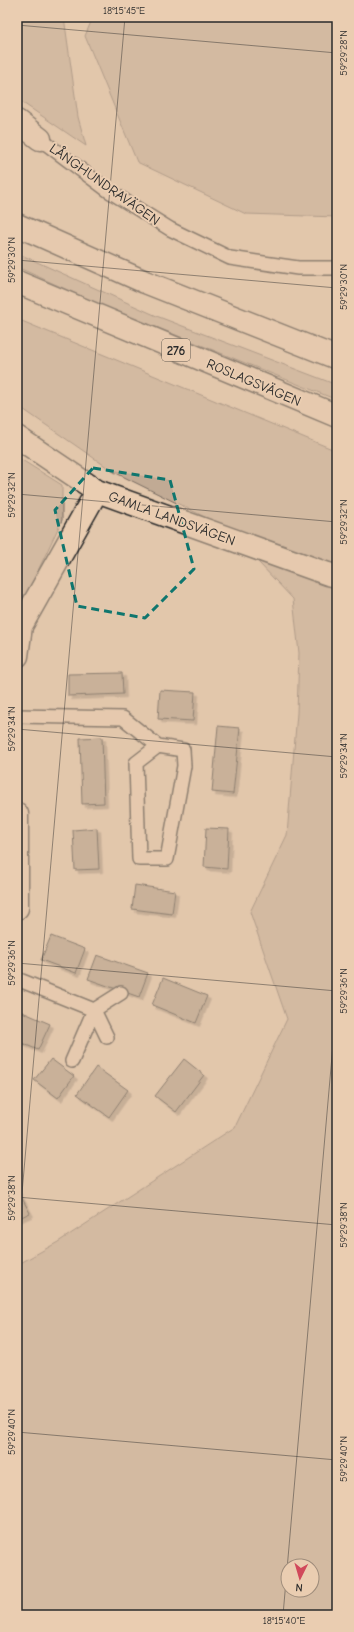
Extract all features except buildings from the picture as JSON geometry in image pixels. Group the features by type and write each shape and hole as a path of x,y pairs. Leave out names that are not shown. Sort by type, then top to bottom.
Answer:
{"main road":[{"name":"LÅNGHUNDRAVÄGEN","path":"17,121 40,138"},
{"path":"17,225 145,282 337,358"},
{"name":"ROSLAGSVÄGEN","path":"17,282 276,392 337,416"},
{"name":"GAMLA LANDSVÄGEN","path":"17,437 97,491 337,576"},
{"path":"17,656 19,626 97,491"},
{"path":"17,814 17,908"}],"lane":[{"name":"LÅNGHUNDRAVÄGEN","path":"40,138 109,191 170,229 230,258 298,268 337,268"},
{"path":"17,716 123,718 158,746 183,750 184,766 167,859 139,859 136,763 158,746"},
{"path":"17,979 94,1010 107,1037"},
{"path":"72,1061 94,1010 121,994"}],"highlighted area":[{"path":"93,468 170,480 194,569 145,618 77,606 55,510"}],"shaded area":[{"path":"17,17 64,17 78,117 86,146 17,99"},
{"path":"93,17 337,17 337,217 246,214 137,162 85,36"},
{"path":"17,253 159,317 337,385 337,400 94,302 17,267"},
{"path":"17,319 337,451 337,1615 17,1615 17,1265 58,1242 235,1127 287,1019 250,912 287,835 297,713 299,653 293,599 225,527 114,472 17,405"},
{"path":"17,457 62,485 62,520 25,598 17,598"}]}
